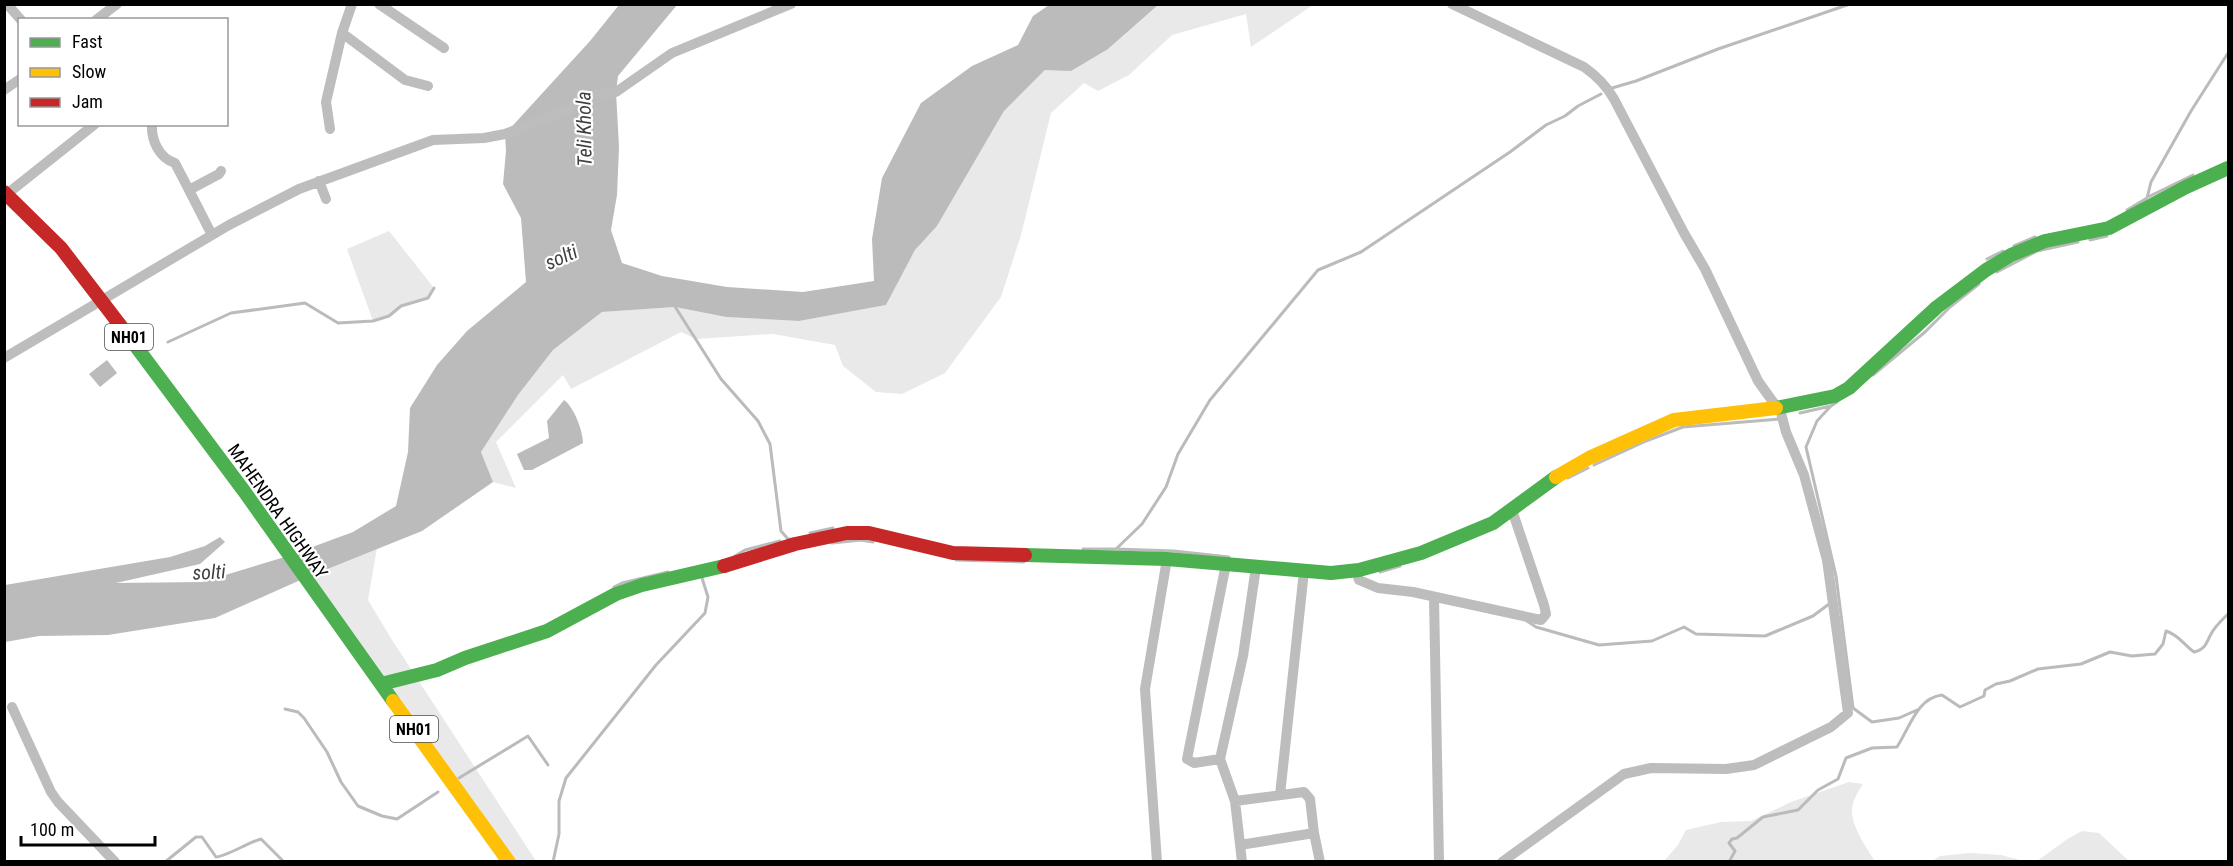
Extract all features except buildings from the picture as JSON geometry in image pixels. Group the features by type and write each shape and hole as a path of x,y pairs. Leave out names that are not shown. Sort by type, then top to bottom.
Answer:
{"main road":[{"path":"381,684 437,670 465,658 547,631 616,594 642,585 729,565 795,544 848,534 869,533 952,553 1167,559 1330,573 1356,570 1421,552 1493,523 1560,474 1589,458 1674,420 1778,408 1835,396 1849,388 1942,303 1995,264 2036,243 2099,231 2118,224 2195,180 2229,168"},
{"name":"MAHENDRA HIGHWAY","path":"6,193 61,248 136,345 244,491 317,597 509,861"}],"street":[{"path":"7,4 19,18"},
{"path":"99,18 117,4"},
{"path":"330,129 326,102 342,33 352,4"},
{"path":"379,4 444,48"},
{"path":"4,358 212,235 299,189 434,140 484,138 505,134 568,109 585,95 616,92 672,53 791,4"},
{"path":"1452,4 1584,67 1606,86 1705,269 1758,381 1778,408 1804,475 1827,560 1847,692 1848,713 1831,727 1754,765 1726,769 1651,768 1624,774 1502,861"},
{"path":"342,33 405,80 428,86"},
{"path":"4,90 18,80"},
{"path":"6,193 92,126"},
{"path":"152,126 151,137 166,160 175,163 212,235"},
{"path":"189,190 221,171"},
{"path":"319,181 326,199"},
{"path":"1356,570 1359,580 1378,588 1413,592 1541,620 1545,617 1544,605 1512,510"},
{"path":"1157,861 1146,689 1167,559"},
{"path":"1220,759 1194,764 1187,759 1226,564"},
{"path":"1242,861 1235,801 1220,759 1243,656 1256,567"},
{"path":"1280,795 1304,571"},
{"path":"1434,598 1440,861"},
{"path":"12,707 51,792 115,861"},
{"path":"1235,801 1304,792 1308,794 1320,861"},
{"path":"1240,845 1314,833"}],"shaded area":[{"path":"1158,5 1313,5 1251,47 1246,14 1172,35 1129,75 1098,91 1084,83 1051,113 1021,235 1001,297 945,373 902,394 876,392 843,366 835,345 773,334 696,339 681,332 571,389 563,375 496,442 516,488 493,482 481,452 518,395 553,350 602,312 675,307 726,317 799,321 886,305 915,250 937,226 1004,111 1046,69 1108,49"},
{"path":"389,231 434,288 428,298 401,306 389,316 373,321 347,249"},
{"path":"377,548 368,600 536,861 509,861 305,578"},
{"path":"1849,782 1863,784 1853,803 1852,816 1860,837 1875,861 1664,861 1678,845 1686,830 1721,822 1751,821 1791,802"},
{"path":"2082,831 2099,833 2129,861 2037,861"},
{"path":"1970,853 2001,855 2024,861 1932,861 1940,856"}],"water":[{"path":"619,5 677,5 618,76 616,92 619,147 617,195 611,230 622,263 662,276 727,287 803,292 874,281 872,239 882,178 921,103 972,66 1018,45 1033,16 1049,5 1158,5 1108,49 1071,71 1045,70 1004,111 937,226 915,250 886,305 799,321 726,317 675,307 602,312 553,350 518,395 481,452 493,482 422,531 305,578 215,618 108,635 39,636 5,642 5,585 170,557 205,546 220,537 225,542 200,564 116,583 202,582 288,556 353,532 396,506 408,452 410,408 437,365 467,331 526,282 521,218 503,184 505,134 590,41"},
{"path":"107,360 117,373 100,387 89,374"},
{"path":"564,400 577,420 583,443 532,470 524,470 517,454 549,438 547,421"}],"waterway":[{"path":"1612,88 1850,4"},
{"path":"2127,210 2147,198 2151,182 2191,111 2228,53"},
{"path":"1083,549 1116,549 1142,524 1166,487 1178,454 1210,400 1318,270 1361,252 1510,152 1546,125 1601,94"},
{"path":"2148,197 2193,175"},
{"path":"2090,240 2107,236"},
{"path":"2014,246 2035,237"},
{"path":"1997,272 2037,251 2078,242"},
{"path":"1987,259 2003,251"},
{"path":"1873,375 1979,284"},
{"path":"168,342 231,313 305,303 338,323 373,321 389,316 401,306 428,298 434,288"},
{"path":"674,305 721,379 758,421 770,444 781,531 790,539"},
{"path":"1800,413 1831,406 1837,402"},
{"path":"1830,407 1817,421 1806,447 1836,576 1853,708 1872,722 1899,718 1917,710"},
{"path":"1594,465 1683,427 1780,419"},
{"path":"1568,478 1588,468"},
{"path":"810,533 833,528"},
{"path":"832,543 861,540 873,542"},
{"path":"735,556 745,550 780,541"},
{"path":"1116,549 1174,551 1229,557"},
{"path":"956,560 1024,562"},
{"path":"1380,572 1400,566"},
{"path":"614,587 668,572"},
{"path":"553,862 559,834 559,801 566,778 656,665 705,613 708,597 702,578"},
{"path":"1527,621 1536,627 1599,645 1652,641 1684,627 1696,634 1765,636 1813,616 1829,604"},
{"path":"1729,862 1735,851 1729,843 1732,839 1737,838 1763,817 1798,810 1818,790 1838,779 1846,758 1872,748 1897,747 1920,707 1933,697 1942,695 1960,707 1984,696 1985,690 1996,684 2010,681 2038,669 2081,664 2110,652 2132,656 2155,654 2163,644 2166,631 2194,652 2198,651 2207,643 2214,628 2228,614"},
{"path":"285,709 298,712 304,718 327,752 341,782 358,806 382,816 397,819 438,792"},
{"path":"459,778 528,736 548,765"},
{"path":"165,862 196,837 202,837 216,857 261,839 284,862"}],"traffic: fast":[{"path":"1776,408 1835,396 1849,388 1937,307 1986,270 2011,255 2045,241 2109,228 2186,187 2228,168"},
{"path":"120,325 244,491 393,701"},
{"path":"1025,555 1167,559 1331,573 1359,570 1421,553 1493,523 1556,477"},
{"path":"381,684 437,670 465,658 547,631 616,594 642,585 724,566"}],"traffic: slow":[{"path":"1556,477 1589,458 1674,420 1776,408"},
{"path":"393,701 509,862"}],"traffic: jam":[{"path":"4,192 61,248 120,325"},
{"path":"724,566 795,544 847,533 869,533 953,553 1025,555"}],"water label":[{"name":"Teli Khola","path":"584,129"},
{"name":"solti","path":"561,257"},
{"name":"solti","path":"209,572"}]}
